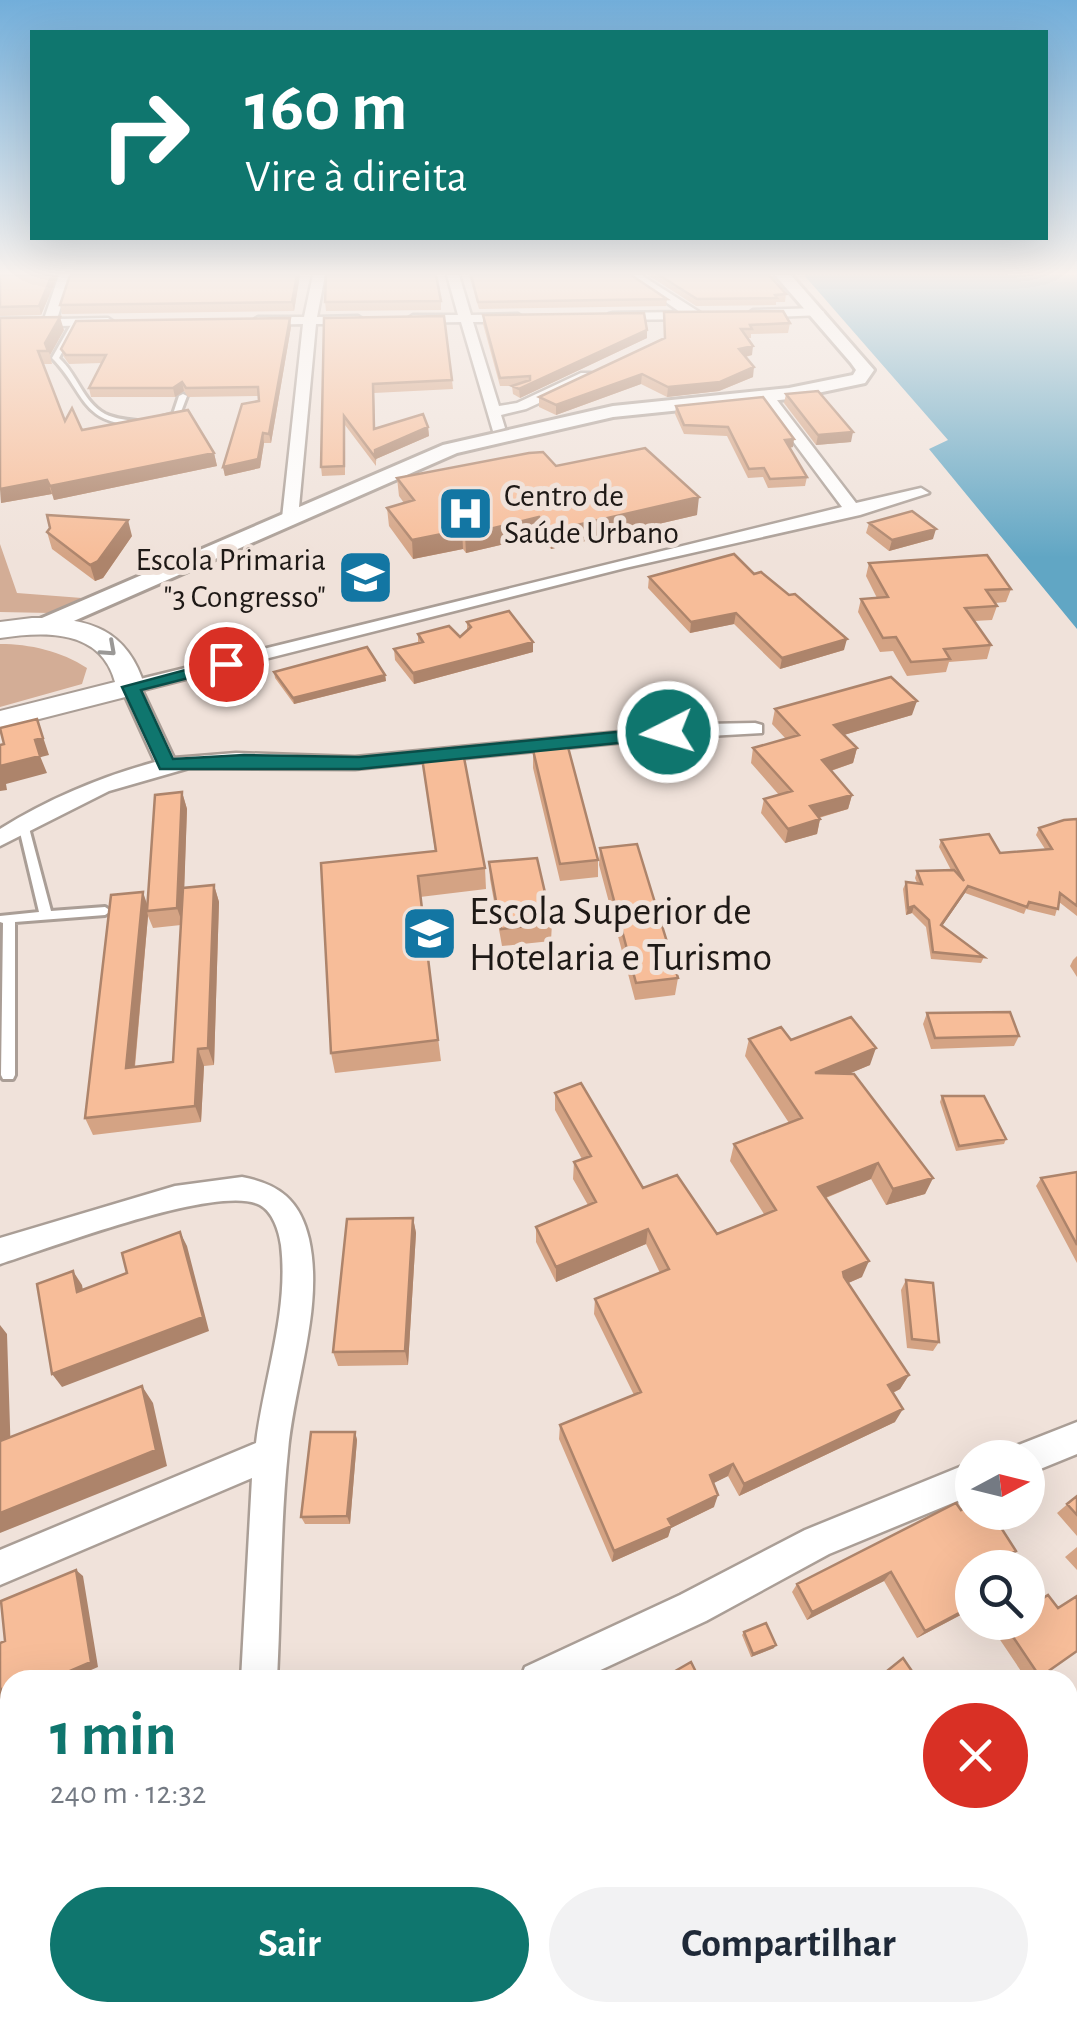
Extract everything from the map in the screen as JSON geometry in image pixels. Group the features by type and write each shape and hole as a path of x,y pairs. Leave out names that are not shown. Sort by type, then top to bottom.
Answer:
{"main road":[{"path":"0,720 131,687 121,658 102,640 83,630 3,628"}],"street":[{"path":"290,518 305,369"},
{"path":"479,369 500,435"},
{"path":"43,626 450,449 625,409 846,383 859,379 864,369"},
{"path":"493,412 521,406 596,372"},
{"path":"765,394 854,512"},
{"path":"167,765 131,687 623,563 922,493"},
{"path":"0,839 24,824 167,765 244,760 359,763 650,734 755,729"},
{"path":"0,1251 188,1193 230,1187 262,1192 283,1208 295,1242 295,1293 271,1453 260,1670"},
{"path":"1045,1451 1077,1438"},
{"path":"0,1568 271,1453"},
{"path":"560,1670 693,1608 817,1542 955,1487"}],"lane":[{"path":"67,369 79,395 116,422 176,416 183,396"},
{"path":"24,824 46,916"},
{"path":"8,1075 4,919 105,911"}],"shaded area":[{"path":"0,544 17,593 82,598 50,613 0,612"},
{"path":"0,644 23,645 67,657 87,668 82,684 0,707"}],"water":[{"path":"886,369 1077,369 1077,629 929,449 948,440"}],"building":[{"path":"0,369 45,369 65,421 72,408 82,430 188,410 214,453 50,486 47,480 0,489"},
{"path":"99,369 281,369 269,434 263,433 258,459 223,467 242,404 259,401 258,387 186,388 182,382 173,388 89,388"},
{"path":"323,369 451,369 452,380 373,384 374,429 423,414 428,427 375,450 375,457 344,416 344,466 321,467"},
{"path":"498,369 562,369 519,389 512,386 530,380 530,376 500,378"},
{"path":"598,369 749,369 720,382 668,387 642,374 556,405 539,397"},
{"path":"818,391 853,432 818,435 786,394"},
{"path":"763,397 794,439 785,440 807,477 770,479 764,468 749,469 728,427 684,425 676,406"},
{"path":"645,448 699,497 551,531 539,517 465,535 462,530 412,540 387,508 414,500 397,478 529,453 543,452 556,466"},
{"path":"912,511 936,529 892,540 869,523"},
{"path":"47,515 128,520 98,561 90,565 47,532"},
{"path":"734,554 754,574 761,572 789,595 795,594 847,639 782,658 736,613 691,622 649,577"},
{"path":"987,555 1011,589 986,590 997,606 965,608 991,645 944,649 950,659 911,662 896,637 883,638 861,599 888,597 869,563"},
{"path":"509,611 533,642 413,673 394,649 423,642 418,634 449,626 460,637 471,627 467,622"},
{"path":"367,647 385,675 293,698 274,672"},
{"path":"891,677 917,701 834,725 857,748 822,760 852,795 810,806 820,819 788,829 764,799 792,791 753,748 799,735 775,709"},
{"path":"37,719 43,738 35,740 40,756 0,766 0,745 4,744 0,728"},
{"path":"462,747 485,868 418,876 438,1040 331,1053 321,863 436,851 421,751"},
{"path":"568,747 598,860 560,864 533,750"},
{"path":"182,792 177,908 147,911 155,795"},
{"path":"1077,819 1077,906 1060,893 1058,909 1029,902 1027,907 968,886 941,925 984,957 933,952 929,920 914,906 908,908 906,882 922,884 917,871 954,870 964,881 941,840 989,834 1000,853 1052,849 1039,828"},
{"path":"637,844 678,978 636,983 600,848"},
{"path":"537,858 552,923 501,929 489,862"},
{"path":"214,885 208,1048 198,1049 195,1106 85,1118 111,895 143,892 126,1068 173,1062 183,888"},
{"path":"1010,1012 1019,1036 935,1038 927,1013"},
{"path":"851,1017 876,1048 815,1073 854,1074 933,1178 893,1189 878,1163 818,1187 869,1261 843,1272 844,1277 909,1375 888,1385 903,1409 744,1484 733,1464 710,1475 718,1495 668,1519 672,1526 614,1551 560,1425 641,1392 595,1299 669,1269 648,1229 556,1267 536,1227 596,1202 574,1162 591,1156 555,1093 581,1083 643,1188 677,1175 717,1234 776,1210 734,1144 802,1118 749,1039 781,1027 791,1040"},
{"path":"942,1096 984,1096 1006,1139 959,1146"},
{"path":"1077,1172 1077,1245 1041,1178"},
{"path":"413,1218 405,1351 333,1352 347,1219"},
{"path":"180,1232 203,1317 52,1374 37,1284 73,1271 77,1292 127,1273 122,1253"},
{"path":"906,1280 933,1283 939,1342 912,1339"},
{"path":"142,1386 156,1450 0,1513 0,1441"},
{"path":"311,1432 355,1432 347,1516 301,1517"},
{"path":"1077,1496 1077,1515 1067,1504"},
{"path":"955,1504 955,1530 1003,1530 1015,1550 955,1550 955,1615 925,1631 891,1572 812,1612 797,1584"},
{"path":"76,1570 91,1662 72,1670 0,1670 0,1643 5,1641 1,1601"},
{"path":"1048,1595 1058,1608 1077,1596 1077,1651 1050,1670 1035,1670 1015,1640 1045,1640 1045,1597"},
{"path":"766,1623 776,1645 753,1654 744,1632"},
{"path":"903,1658 911,1670 888,1670"},
{"path":"691,1662 695,1670 677,1670"}],"place":[{"name":"Centro de Saúde Urbano","path":"465,513"},
{"name":"Escola Primaria \"3 Congresso\"","path":"365,577"},
{"name":"Escola Superior de Hotelaria e Turismo","path":"430,933"}],"route":[{"path":"226,664 131,687 167,765 244,760 359,763 668,732"}]}
